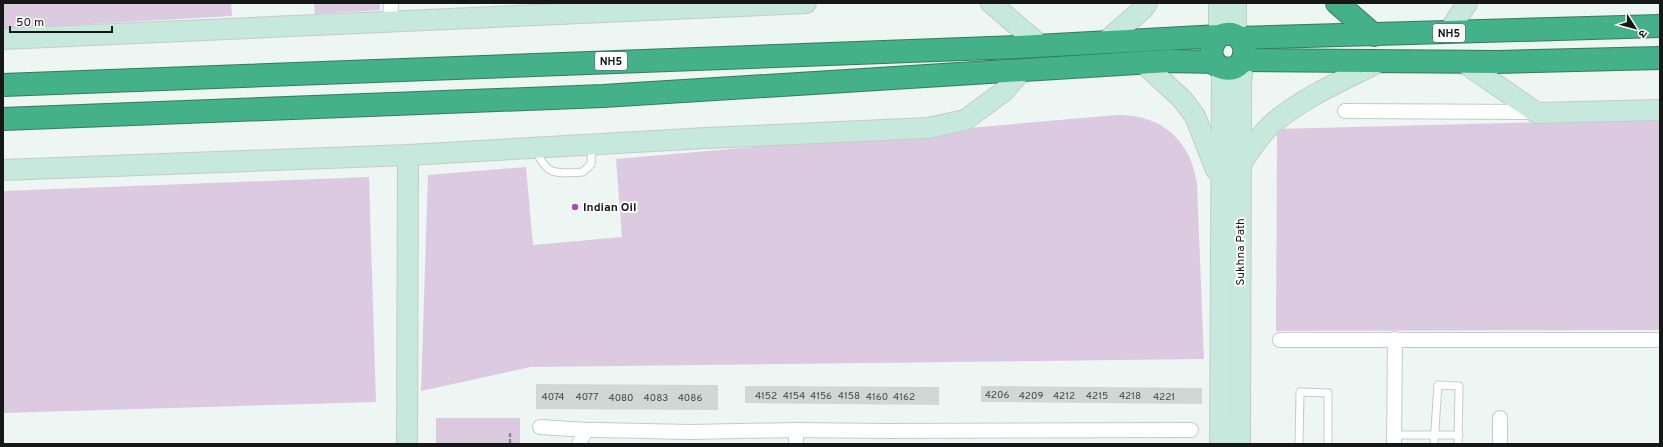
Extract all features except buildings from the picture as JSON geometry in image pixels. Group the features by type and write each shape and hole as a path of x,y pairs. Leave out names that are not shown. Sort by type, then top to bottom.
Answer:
{"highway":[{"path":"1337,3 1374,35"},
{"name":"NH5","path":"3,85 1232,37 1374,35 1660,26"},
{"path":"3,119 603,96 1143,63 1169,62 1218,65 1230,68 1237,66 1243,60 1245,52 1244,44 1232,37 1214,41 1211,48 1211,56 1218,65"},
{"path":"1243,60 1463,62 1660,58"}],"street":[{"path":"390,23 391,3"},
{"path":"3,39 390,23 806,3"},
{"path":"991,3 1040,45"},
{"path":"1105,42 1143,9 1147,3"},
{"path":"1219,3 1232,37"},
{"path":"1232,37 1236,3"},
{"path":"1448,33 1467,3"},
{"name":"Sukhna Path","path":"1240,444 1240,166 1241,85 1243,60"},
{"path":"1240,166 1259,138 1271,125 1288,112 1314,96 1381,61"},
{"path":"1463,62 1537,112"},
{"path":"1143,63 1182,99 1195,116 1221,183"},
{"name":"Sukhna Path","path":"1218,65 1221,183 1220,444"},
{"path":"3,170 408,155 928,128 965,120 1003,92 1022,70"},
{"path":"1345,111 1537,112 1660,110"},
{"path":"407,444 408,155"},
{"path":"1394,439 1396,339"},
{"path":"1280,340 1660,340"},
{"path":"1500,418 1500,444"},
{"path":"540,427 690,438 796,430 886,438 1156,437 1191,430"},
{"path":"580,444 586,430"},
{"path":"796,430 796,444"}],"lane":[{"path":"535,148 541,164 549,170 556,173 583,172 591,164 592,145"},
{"path":"1434,444 1438,386 1459,386 1458,444"},
{"path":"1299,444 1300,392 1328,393 1328,444"},
{"path":"1394,439 1434,435 1458,435"}],"path":[{"path":"510,433 510,444"}],"shaded area":[{"path":"3,3 231,3 232,16 3,29"},
{"path":"314,3 380,3 380,10 315,14"},
{"path":"1117,115 1147,119 1160,125 1181,143 1194,168 1197,184 1204,359 531,367 421,391 428,175 526,167 533,245 622,237 616,159"},
{"path":"1660,119 1660,330 1276,331 1277,129"},
{"path":"369,177 376,402 3,413 3,191"},
{"path":"436,418 520,418 520,444 436,444"}],"place":[{"name":"Indian Oil","path":"575,207"}]}
